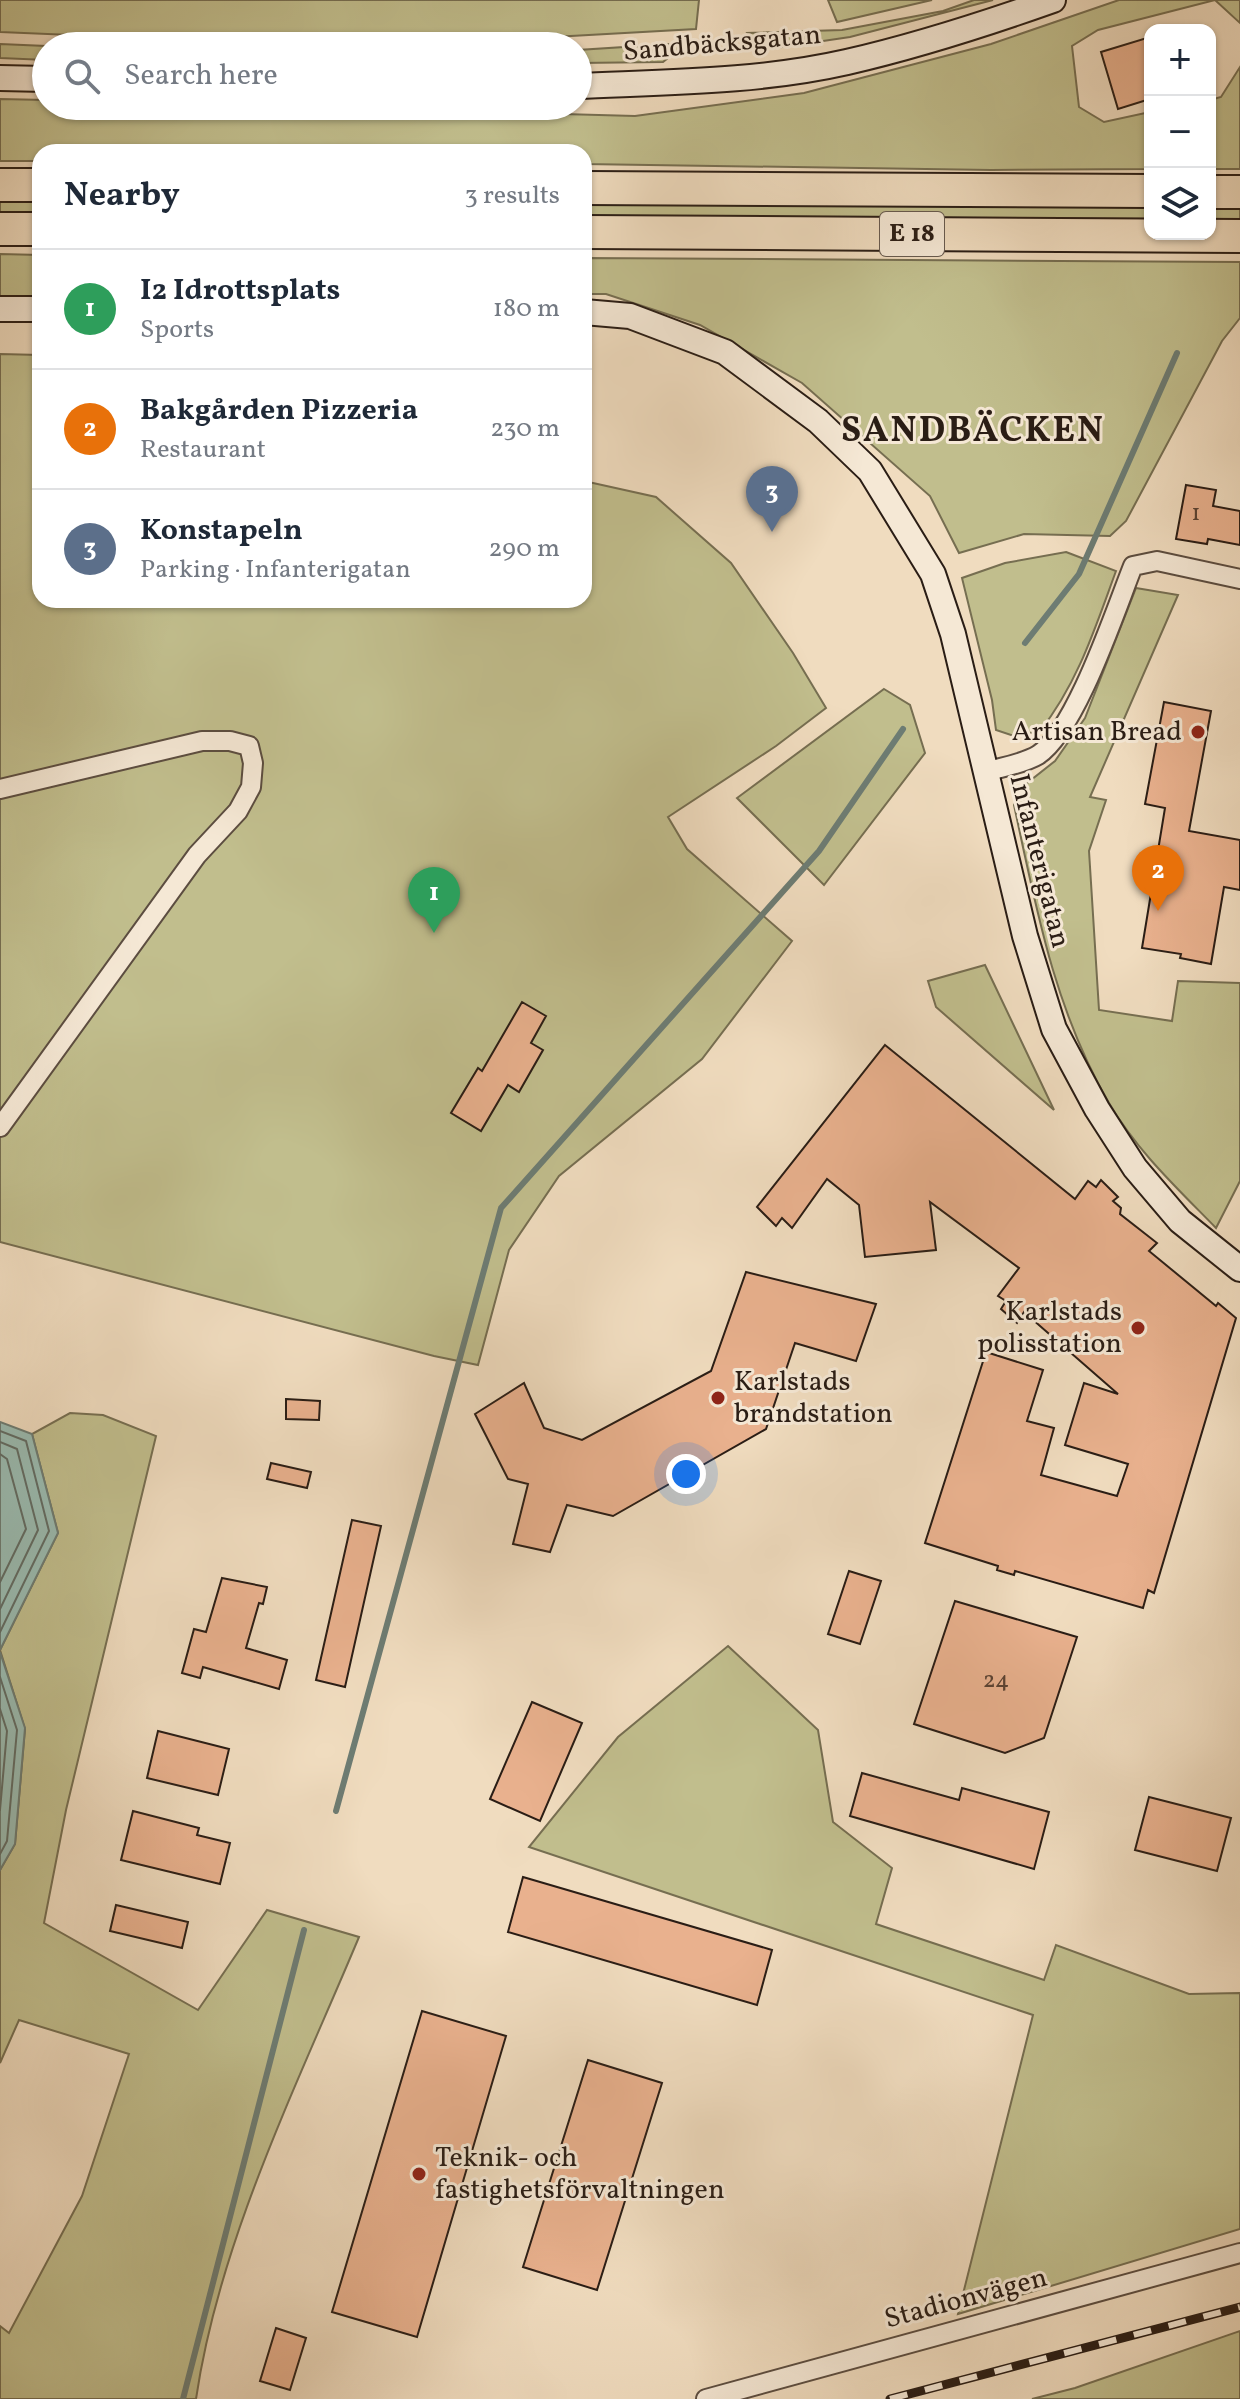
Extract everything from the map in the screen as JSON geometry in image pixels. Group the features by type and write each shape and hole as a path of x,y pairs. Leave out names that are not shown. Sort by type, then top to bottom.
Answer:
{"highway":[{"path":"0,185 32,185"},
{"name":"E 18","path":"592,188 1144,191"},
{"path":"1216,192 1240,192"},
{"path":"0,229 32,229"},
{"name":"E 18","path":"592,232 1240,236"}],"street":[{"name":"Sandbäcksgatan","path":"592,85 726,80 845,63 965,31 1053,0"},
{"path":"0,78 32,79"},
{"path":"0,309 32,309"},
{"name":"Infanterigatan","path":"592,313 630,316 725,352 818,421 870,471 933,574 953,634 1025,936 1054,1029 1097,1109 1135,1168 1180,1221 1240,1269"},
{"path":"985,772 1038,755 1054,740 1080,697 1133,566 1157,561 1240,579"},
{"path":"0,789 202,741 230,741 249,746 253,763 251,787 238,811 197,855 0,1127"},
{"name":"Stadionvägen","path":"706,2399 1240,2253"}],"shaded area":[{"path":"0,0 699,0 696,29 592,35 592,32 0,32"},
{"path":"828,0 932,0 837,22"},
{"path":"974,0 993,0 850,37 776,48 759,42 748,33 842,30 943,11"},
{"path":"1119,0 1215,0 1098,30 1072,46 1079,107 1104,122 1144,113 1144,169 592,164 592,144 32,144 32,161 0,161 0,99 32,100 32,120 592,120 592,115 635,116 804,93 991,44"},
{"path":"1215,0 1240,0 1240,23"},
{"path":"687,43 663,62 592,63 592,49"},
{"path":"0,44 32,45 32,59 0,58"},
{"path":"1240,67 1240,169 1216,169 1216,98 1221,97"},
{"path":"0,199 32,200 32,214 0,214"},
{"path":"592,203 1144,203 1144,219 592,216"},
{"path":"1216,204 1240,204 1240,219 1216,219"},
{"path":"0,254 32,255 32,296 0,296"},
{"path":"592,258 1240,262 1240,318 1222,341 1126,521 1110,536 1024,534 959,553 930,496 802,383 700,325 606,294 592,294"},
{"path":"0,354 32,355 32,608 592,608 592,483 656,497 731,563 793,653 826,708 776,746 668,817 687,849 792,941 702,1059 559,1176 509,1250 478,1365 0,1242"},
{"path":"1066,552 1116,571 1093,634 1065,694 1040,731 1014,736 996,730 992,700 962,578 1005,563"},
{"path":"1136,588 1178,595 1090,797 1106,800 1089,851 1099,1010 1172,1021 1178,981 1240,983 1240,1181 1216,1228 1132,1137 1090,1068 1074,1032 1050,958 1014,805 1026,784 1055,761 1085,718"},
{"path":"884,689 910,705 925,753 824,885 737,798"},
{"path":"985,965 1054,1110 936,1007 928,981"},
{"path":"70,1413 103,1415 156,1436 66,1810 44,1923 198,2010 267,1910 359,1937 263,2164 242,2222 207,2340 196,2399 0,2399 0,2326 9,2333 82,2196 129,2054 19,2020 0,2063 0,1870 15,1844 25,1729 0,1650 58,1533 32,1434"},
{"path":"728,1646 818,1730 833,1822 892,1868 876,1924 1044,1980 1056,1945 1189,1994 1240,1993 1240,2229 958,2314 1033,2015 529,1847 618,1737"},
{"path":"1240,2331 1240,2399 1032,2399 1075,2388"}],"water":[{"path":"0,1422 32,1434 58,1533 0,1650"},
{"path":"0,1652 25,1728 15,1844 0,1870"}],"building":[{"path":"1144,39 1144,101 1118,109 1101,52"},
{"path":"1186,485 1216,490 1213,506 1240,511 1240,545 1208,539 1207,544 1176,539"},
{"path":"1164,702 1211,711 1189,831 1240,840 1240,890 1224,887 1211,964 1180,958 1181,954 1142,948 1165,808 1145,804"},
{"path":"522,1002 546,1016 531,1043 543,1050 519,1092 508,1085 481,1131 451,1113 478,1068 482,1071"},
{"name":"Karlstads polisstation","path":"885,1045 1075,1199 1088,1181 1096,1187 1101,1180 1118,1197 1113,1201 1121,1208 1120,1214 1157,1243 1149,1251 1216,1306 1218,1303 1236,1318 1154,1593 1148,1590 1143,1608 1015,1571 1014,1575 997,1570 998,1566 925,1543 986,1352 1043,1370 1027,1421 1054,1428 1041,1475 1117,1496 1128,1464 1065,1445 1084,1383 1118,1394 1024,1312 1017,1323 1001,1309 1006,1301 998,1296 1019,1268 930,1202 936,1250 865,1257 859,1205 827,1179 792,1228 782,1218 776,1226 757,1207"},
{"name":"Karlstads brandstation","path":"746,1272 876,1304 856,1361 795,1343 766,1429 613,1516 567,1505 550,1552 513,1544 528,1484 508,1479 475,1414 524,1383 544,1428 582,1440 711,1371"},
{"path":"286,1399 320,1401 319,1420 286,1419"},
{"path":"271,1463 311,1472 307,1488 267,1479"},
{"path":"352,1520 381,1526 345,1687 316,1680"},
{"path":"849,1571 881,1581 860,1644 828,1634"},
{"path":"222,1578 267,1587 246,1648 287,1660 279,1689 203,1667 200,1678 182,1673 194,1629 206,1632"},
{"path":"955,1601 1077,1637 1044,1738 1005,1753 914,1724"},
{"path":"532,1702 582,1723 540,1821 490,1799"},
{"path":"158,1731 229,1749 218,1795 147,1778"},
{"path":"862,1773 959,1800 962,1788 1049,1812 1034,1869 850,1816"},
{"path":"1149,1797 1231,1818 1217,1871 1135,1850"},
{"path":"133,1811 199,1828 197,1835 230,1843 220,1884 121,1860"},
{"path":"523,1877 772,1950 757,2005 508,1932"},
{"path":"116,1905 188,1922 182,1948 110,1931"},
{"name":"Teknik- och fastighetsförvaltningen","path":"422,2011 506,2036 417,2337 332,2312"},
{"path":"588,2060 662,2083 597,2290 523,2267"},
{"path":"276,2328 306,2338 290,2390 260,2381"}],"waterway":[{"path":"1025,643 1079,574 1177,353"},
{"path":"336,1811 501,1208 819,851 903,729"},
{"path":"183,2399 304,1930"}],"railway":[{"path":"890,2399 1240,2307"}],"place":[{"name":"Konstapeln","path":"772,532"},
{"name":"Artisan Bread","path":"1198,732"},
{"name":"Bakgården Pizzeria","path":"1158,911"},
{"name":"I2 Idrottsplats","path":"434,933"},
{"name":"Karlstads polisstation","path":"1138,1328"},
{"name":"Karlstads brandstation","path":"718,1398"},
{"name":"Teknik- och fastighetsförvaltningen","path":"419,2174"}],"district":[{"name":"SANDBÄCKEN","path":"973,432"}]}
